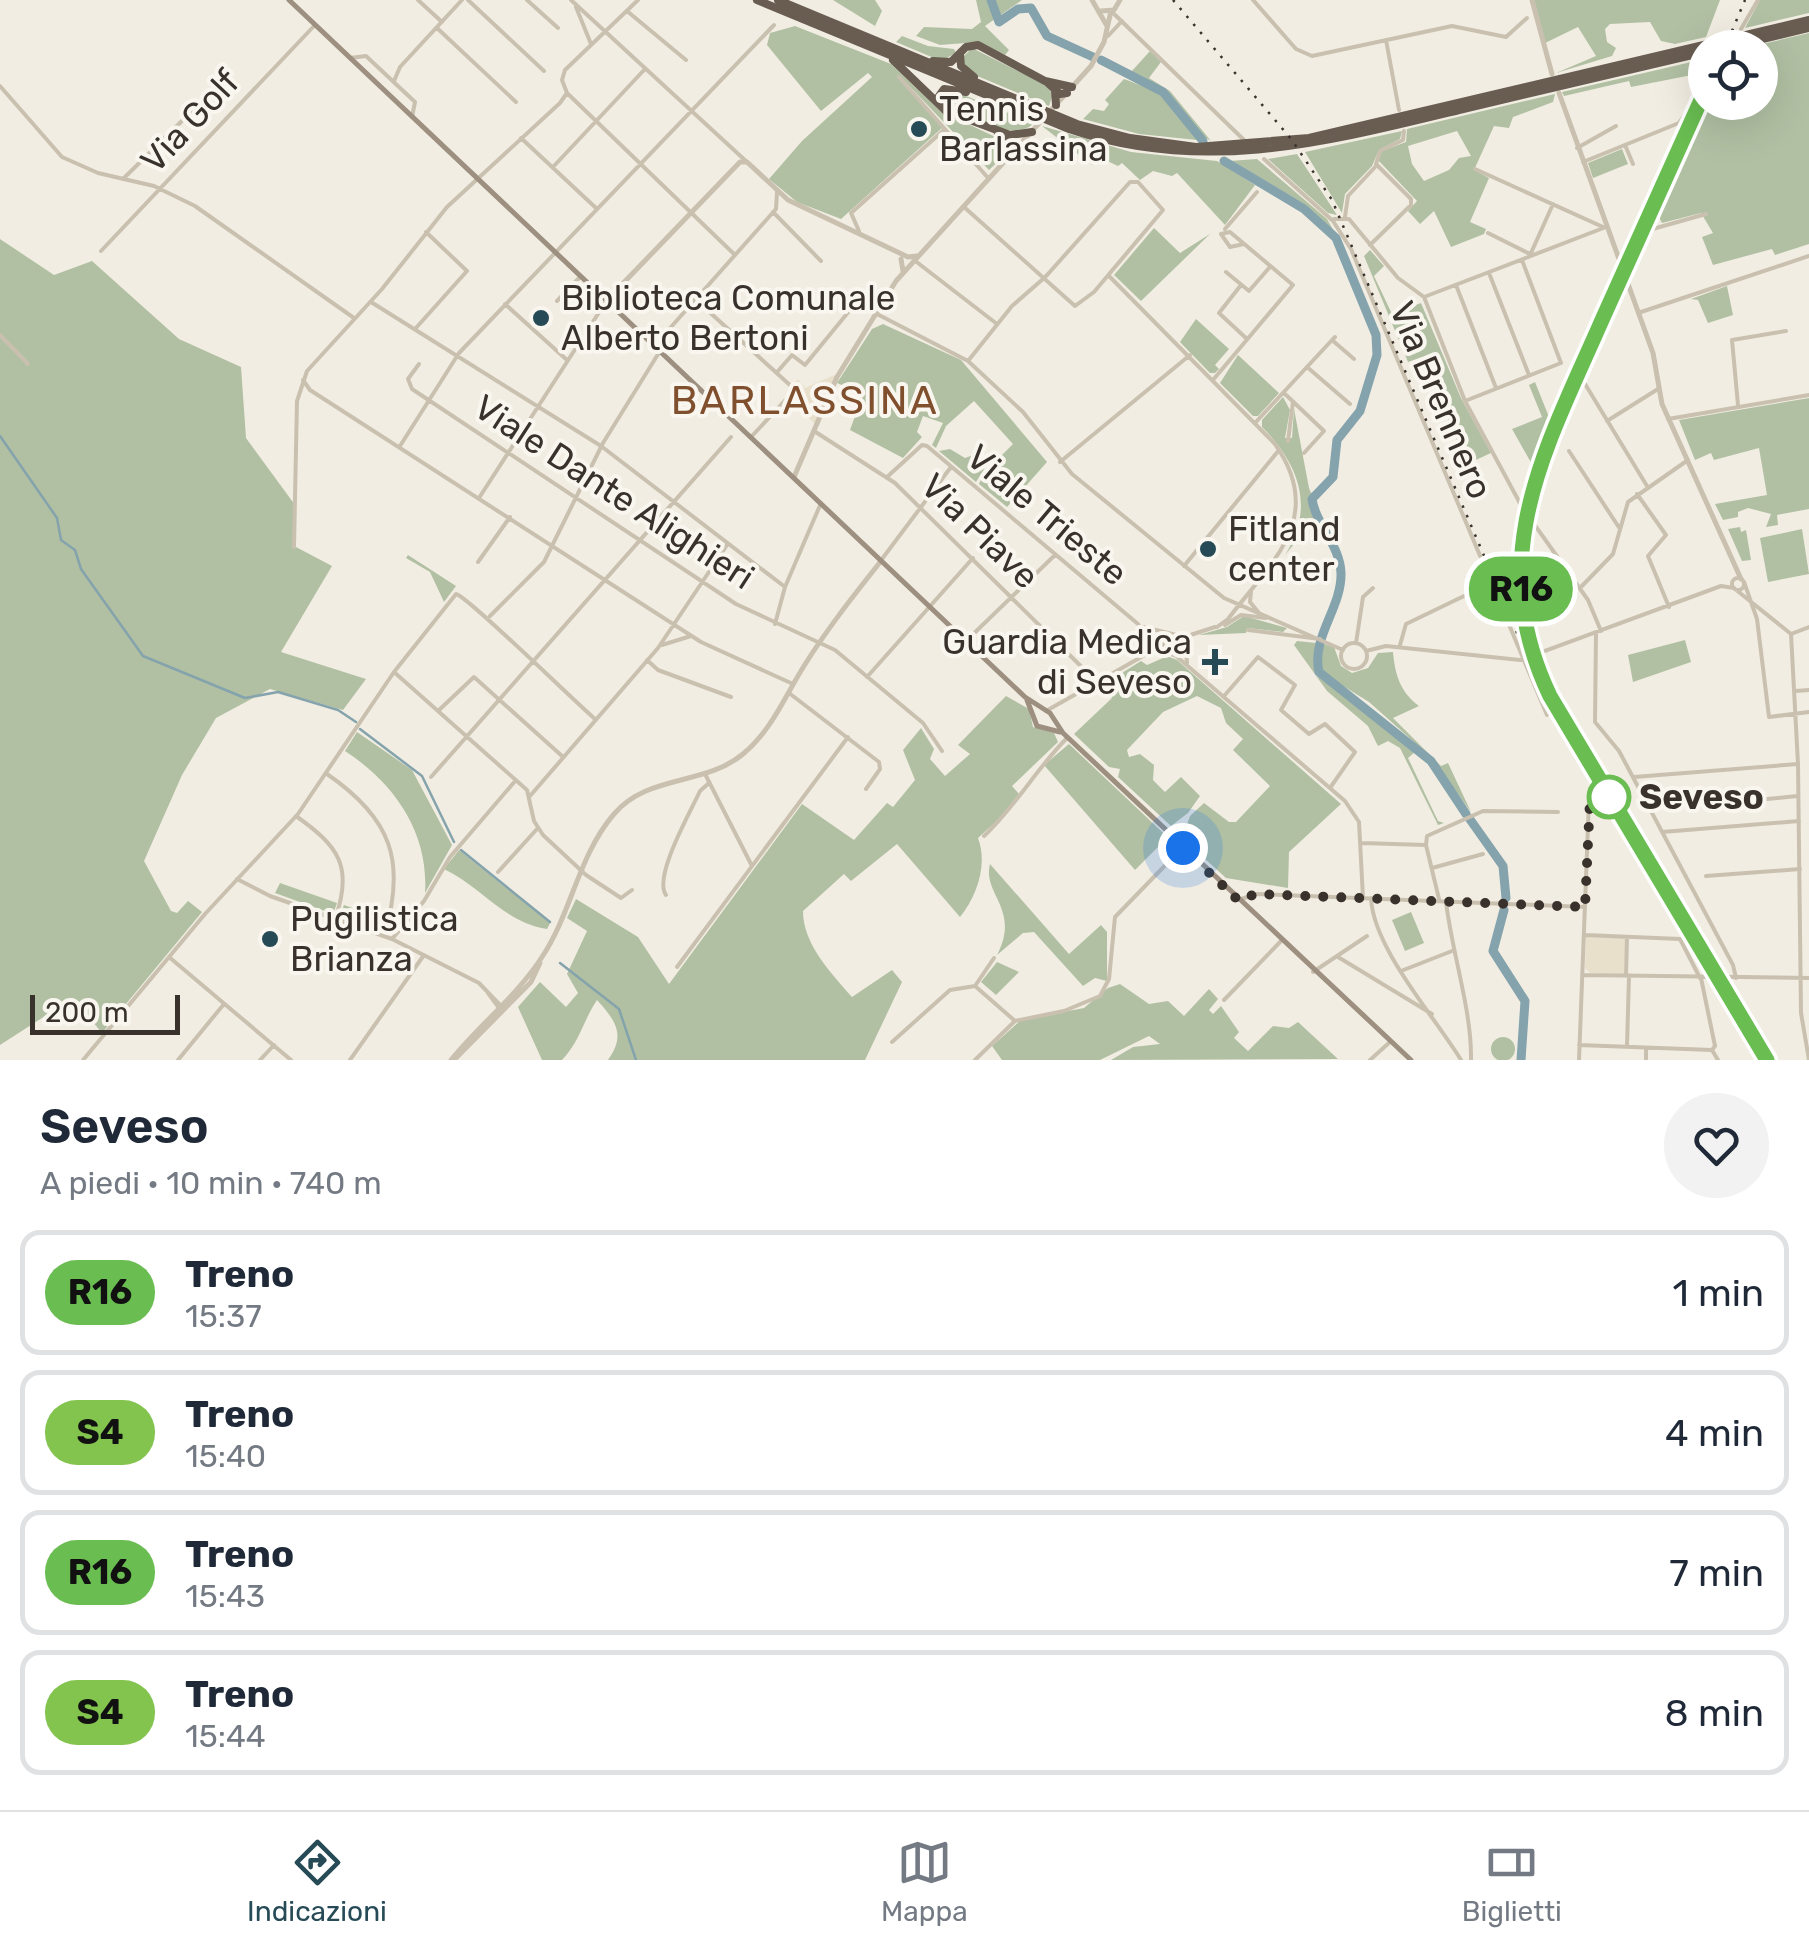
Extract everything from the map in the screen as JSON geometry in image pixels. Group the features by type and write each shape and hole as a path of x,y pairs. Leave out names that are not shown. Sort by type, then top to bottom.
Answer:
{"highway":[{"path":"757,0 1002,98"},
{"path":"778,0 1002,98"},
{"path":"1766,30 1809,20"},
{"path":"1778,32 1809,28"},
{"path":"896,49 944,63 969,46 982,46 1044,80 1056,101 1123,144 1209,155 1258,153 1688,53"},
{"path":"876,50 903,67 942,109 1014,144"},
{"path":"960,54 963,70 1002,98"},
{"path":"1555,84 1688,56"},
{"path":"942,109 938,96 947,88 1002,98 1056,101 1130,138 1202,147 1244,143 1258,153"},
{"path":"1009,157 1014,144 1032,132"}],"main road":[{"path":"288,0 1024,696 1053,718 1065,736 1280,941 1411,1060"},
{"path":"1024,696 1037,726 1065,736"},
{"path":"1034,718 1045,711"},
{"path":"1046,729 1053,718"}],"street":[{"path":"418,0 442,22"},
{"path":"394,81 400,68 465,0 544,72"},
{"path":"528,0 558,28"},
{"path":"638,0 563,74 566,93 734,254"},
{"path":"1092,0 1108,29"},
{"path":"1032,132 1096,58 1112,11 1128,0"},
{"path":"1253,0 1306,55 1452,26 1506,37 1530,16"},
{"path":"1532,0 1530,16 1653,353 1658,390 1668,418 1754,606 1770,717 1809,712"},
{"path":"1743,30 1758,0"},
{"path":"573,1 777,192 894,250 997,324"},
{"path":"573,1 591,46"},
{"path":"1119,3 1126,22"},
{"path":"627,11 686,60"},
{"path":"1101,12 1112,11 1126,22 1244,143"},
{"path":"1105,39 1120,22 1126,22"},
{"name":"Via Golf","path":"101,251 315,24"},
{"path":"400,447 456,356 689,108 774,25"},
{"path":"436,28 516,102"},
{"path":"1386,40 1403,140 1380,151 1376,166 1348,196 1346,217 1398,278 1424,298 1465,400 1522,507 1590,603 1598,632 1592,714 1633,777 1736,978"},
{"path":"350,58 366,56 394,81 415,102 412,116"},
{"path":"386,74 400,68"},
{"path":"553,167 646,68"},
{"path":"899,76 988,179"},
{"path":"0,86 62,157 161,189 220,221 354,318"},
{"path":"294,548 297,401 303,378 371,302 426,232 566,93"},
{"path":"123,179 193,110"},
{"path":"1583,162 1679,122 1688,110"},
{"path":"1647,486 1582,379 1699,120"},
{"path":"1577,148 1616,126"},
{"path":"859,231 851,213 944,129"},
{"path":"521,138 596,208"},
{"path":"1625,146 1633,164"},
{"name":"Via Brennero","path":"1258,153 1330,218 1351,248 1546,715"},
{"path":"794,478 837,377 902,274 1009,157"},
{"path":"479,498 608,300 736,164 747,162"},
{"path":"1370,246 1412,202 1376,166"},
{"path":"1476,168 1606,227"},
{"path":"964,207 1043,278 1075,306 1109,275 1162,213 1138,182 1130,182 1043,278 997,324 968,361"},
{"path":"777,192 778,206"},
{"path":"1244,244 1230,246 1221,238 1222,232 1257,192"},
{"path":"490,616 537,570 554,544 601,446 657,348 778,206 792,202"},
{"path":"1532,254 1553,204"},
{"path":"773,212 821,261"},
{"path":"1649,230 1706,214"},
{"path":"1330,218 1346,217"},
{"path":"1424,298 1606,227"},
{"path":"1213,380 1293,285 1228,231 1222,232"},
{"path":"414,330 466,274 426,232"},
{"path":"1488,233 1532,254"},
{"path":"1638,313 1809,256"},
{"path":"904,257 913,262"},
{"path":"902,274 904,257"},
{"path":"1465,400 1558,365 1562,360 1522,260"},
{"path":"1226,272 1251,290 1271,266"},
{"path":"1489,272 1529,376"},
{"path":"1109,275 1279,450 1295,487 1294,525 1286,544 1228,619 1217,627"},
{"path":"557,301 582,276"},
{"path":"1241,285 1218,312 1247,340"},
{"path":"1456,285 1496,388"},
{"path":"696,299 790,385 790,394 751,436"},
{"path":"371,302 601,446 785,587"},
{"path":"505,304 567,360"},
{"path":"778,371 792,355 805,365 850,310"},
{"path":"877,314 968,361 1033,422 1060,462 1224,598 1317,637"},
{"path":"1738,407 1732,340 1786,332"},
{"path":"0,335 28,364"},
{"path":"1255,423 1334,338 1354,358"},
{"path":"1060,462 1190,355"},
{"name":"Viale Dante Alighieri","path":"419,364 408,384 428,400 703,582 775,624 835,650 923,723 942,751"},
{"path":"1307,367 1350,404"},
{"path":"303,378 306,388 693,636 793,684"},
{"path":"1607,421 1658,390"},
{"path":"1283,392 1324,431 1304,453"},
{"path":"1668,418 1809,396"},
{"path":"1288,440 1293,402"},
{"name":"Via Piave","path":"815,428 887,477 922,507 1098,683"},
{"path":"431,777 731,437"},
{"name":"Viale Trieste","path":"887,477 922,444 1138,624 1151,648"},
{"path":"1184,566 1279,450"},
{"path":"1570,452 1620,529"},
{"path":"1580,588 1612,554 1626,506 1647,486 1688,460"},
{"path":"452,1060 473,1044 530,982 602,829 628,800 650,788 705,774 729,763 752,745 819,643 952,467"},
{"path":"1637,494 1666,535 1648,556 1669,607"},
{"path":"775,624 785,587 821,503"},
{"path":"478,562 510,517"},
{"path":"530,794 658,648 728,545"},
{"path":"966,641 1056,555"},
{"path":"867,677 973,558"},
{"path":"1742,580 1733,581 1734,589 1791,634 1797,714 1801,978 1809,1060"},
{"path":"1356,644 1366,651 1400,647 1520,660 1722,586 1742,589 1742,580"},
{"path":"1400,647 1406,624 1490,584"},
{"path":"1253,587 1250,602 1263,615"},
{"path":"1356,644 1363,597 1372,588"},
{"path":"83,1060 237,879 296,816 394,672 458,593 490,616 491,623 595,719"},
{"path":"1224,598 1228,619"},
{"path":"1045,711 1056,709 1151,648 1217,627 1241,615 1271,618"},
{"name":"Viale Trieste","path":"1138,624 1184,638"},
{"path":"1285,635 1292,626"},
{"path":"1791,634 1809,627"},
{"path":"1248,630 1324,638 1343,650"},
{"path":"658,648 693,636"},
{"path":"1184,638 1184,656 1190,667"},
{"path":"1343,650 1356,644"},
{"path":"1151,648 1170,652 1190,667 1330,788 1356,816 1363,898"},
{"path":"1343,650 1342,662 1352,669 1364,665 1366,651"},
{"path":"1224,696 1258,658 1274,666 1295,685 1281,710 1309,734 1325,724 1354,749 1354,759 1330,788"},
{"path":"647,660 658,670 731,698"},
{"path":"394,672 530,794 538,829 580,870 621,898 632,890"},
{"path":"438,711 471,676 562,756"},
{"path":"1796,691 1809,690"},
{"path":"789,692 880,763 866,789"},
{"path":"1053,718 1056,709"},
{"path":"984,836 1012,810 1039,766 1065,736"},
{"path":"676,967 848,737"},
{"path":"1633,777 1798,764"},
{"path":"326,773 367,806 390,848 396,892 384,936"},
{"path":"705,774 752,866"},
{"path":"392,939 424,900 442,867 516,780"},
{"path":"666,896 661,885 665,868 701,790 708,783"},
{"path":"1747,800 1799,796"},
{"path":"1579,1060 1590,800"},
{"path":"1470,1060 1470,1029 1426,846 1427,836 1472,814 1496,809 1558,812"},
{"path":"296,816 329,841 340,862 343,890 335,919"},
{"path":"1662,832 1809,826"},
{"path":"498,872 538,829"},
{"path":"1360,843 1426,846"},
{"path":"975,1060 1015,1021 1064,1011 1100,996 1108,979 1116,916 1183,848"},
{"path":"1432,868 1483,854"},
{"path":"1706,876 1800,869"},
{"path":"237,879 270,896 392,939 486,988 500,1008"},
{"path":"1690,884 1697,881"},
{"path":"1238,900 1256,894 1585,907"},
{"path":"1371,898 1374,917 1401,971 1461,1060"},
{"path":"1579,1044 1712,1050 1716,1046 1701,978 1681,939 1584,935"},
{"path":"1313,972 1368,936"},
{"path":"1627,937 1627,1047"},
{"path":"1224,1000 1280,941"},
{"path":"1401,971 1452,951"},
{"path":"350,1060 424,955"},
{"path":"169,957 291,1060"},
{"path":"1338,957 1434,1016"},
{"path":"892,1042 950,990 974,986 994,958"},
{"path":"452,1060 540,960"},
{"path":"1582,975 1809,978"},
{"path":"473,1044 500,1008 530,982"},
{"path":"974,986 1015,1021"},
{"path":"494,999 510,998"},
{"path":"490,1018 494,999"},
{"path":"178,1060 224,1004"},
{"path":"1370,1060 1390,1042"},
{"path":"260,1060 274,1045"},
{"path":"1646,1048 1646,1060"},
{"path":"1712,1050 1718,1060"}],"green space":[{"path":"833,0 875,0 882,11 875,26"},
{"path":"976,0 1022,0 985,26 1009,50 1005,55 978,42 940,45 916,36 924,27 972,29 981,22"},
{"path":"1534,0 1720,0 1709,30 1688,30 1688,41 1661,41 1650,22 1610,24 1605,29 1607,42 1616,48 1612,56 1556,73 1596,56 1578,27 1545,43"},
{"path":"1760,0 1809,0 1809,13 1745,28"},
{"path":"795,26 891,64 940,111 1002,140 1004,156 989,170 899,75 942,128 841,219 797,202 769,179 802,141 872,77 868,73 821,111 767,45 770,33"},
{"path":"1809,33 1809,244 1775,255 1772,249 1713,265 1702,237 1713,233 1701,213 1662,223 1658,215 1701,120 1778,120 1778,40"},
{"path":"902,36 928,46 954,49 956,53 941,61 896,42"},
{"path":"972,48 1046,85 1053,94 1049,106 970,73 962,58"},
{"path":"1150,51 1161,62 1149,78 1170,91 1211,141 1201,135 1166,91 1131,72"},
{"path":"1688,63 1688,76 1631,87 1629,81 1564,96 1562,92"},
{"path":"1124,79 1166,100 1197,140 1139,134 1083,119 1093,109 1104,111 1109,104 1105,100"},
{"path":"946,91 1034,123 1016,130 980,122 942,104"},
{"path":"1555,94 1553,102 1513,117 1509,128 1494,126 1474,170 1489,178 1470,222 1486,229 1484,234 1451,247 1434,211 1420,224 1408,211 1417,201 1378,160 1382,151 1406,142 1407,129","holes":["1457,131 1471,156 1459,158 1449,170 1424,181 1412,164 1408,146"]},
{"path":"1042,126 1131,152 1217,161 1255,185 1225,225 1177,173 1172,176 1153,171 1140,180 1122,163 1118,166 1099,157 1092,165"},
{"path":"1402,131 1400,139 1379,150 1372,166 1345,194 1342,213 1305,152"},
{"path":"1622,149 1628,164 1593,178 1588,163"},
{"path":"1297,154 1337,215 1328,213 1268,159"},
{"path":"1257,159 1327,219 1335,233 1279,189 1229,161"},
{"path":"1154,228 1180,253 1210,234 1141,301 1114,275"},
{"path":"0,239 54,275 92,261 179,339 241,367 246,438 295,505 296,547 332,566 281,652 366,679 343,710 270,689 216,718 182,775 144,861 171,911 177,913 188,901 202,912 102,1033 73,998 0,1045"},
{"path":"1370,250 1384,266 1374,276 1392,314 1421,303 1461,398 1491,453 1467,464 1422,357 1408,362 1364,256"},
{"path":"1727,286 1733,315 1708,323 1698,300 1691,299"},
{"path":"1196,319 1229,349 1215,365 1219,369 1215,373 1210,373 1180,342"},
{"path":"883,324 961,360 1047,462 1007,507 979,484 984,473 1013,444 974,401 946,426 936,448 932,445 943,423 923,416 917,432 922,437 903,458 850,430 863,394 837,383 872,329"},
{"path":"1238,355 1279,393 1258,416 1253,416 1220,383"},
{"path":"1535,382 1551,422 1533,466 1512,429 1542,417 1529,385"},
{"path":"1283,397 1290,410 1285,438 1292,438 1294,409 1309,488 1311,493 1316,490 1309,501 1316,517 1285,555 1300,520 1299,486 1285,455 1262,427 1262,420"},
{"path":"1809,398 1809,509 1777,515 1778,525 1766,527 1771,514 1748,508 1738,512 1738,517 1723,520 1715,504 1767,495 1759,448 1714,460 1711,453 1695,460 1679,420"},
{"path":"950,449 965,458 976,454 983,466 988,463 976,482 939,451"},
{"path":"1740,527 1741,532 1746,530 1751,560 1742,561 1728,529"},
{"path":"1802,529 1809,574 1768,582 1760,538"},
{"path":"408,555 456,586 444,602 430,572 406,558"},
{"path":"1244,616 1287,628 1283,632 1247,628 1246,633 1199,635 1227,627"},
{"path":"1685,640 1691,662 1633,682 1628,655"},
{"path":"1297,641 1316,643 1315,674 1294,645"},
{"path":"1323,644 1334,647 1341,666 1352,673 1368,668 1378,653 1393,652 1399,681 1419,706 1393,718 1441,766 1448,763 1471,812 1431,757 1369,702 1324,674 1320,667"},
{"path":"1162,654 1177,660 1341,804 1289,852 1288,888 1226,878 1182,838 1190,816 1204,803 1229,822 1236,822 1270,786 1233,750 1243,739 1226,723 1221,708 1197,696 1163,712 1127,750 1129,757 1140,754 1154,765 1153,780 1165,792 1181,777 1200,796 1188,813 1171,826 1118,777 1120,769 1109,767 1074,734 1112,698 1101,686 1141,661 1147,665 1163,658"},
{"path":"1316,676 1363,707 1415,752 1408,758 1438,821 1444,823 1438,825 1400,748 1388,741 1378,746 1368,726 1327,691"},
{"path":"1006,696 1029,709 1033,727 1054,733 1058,742 1012,786 1019,794 1010,809 978,838 982,858 979,879 960,917 897,844 851,881 844,874 803,911 813,946 852,997 892,970 902,982 865,1060 608,1060 617,1043 616,1028 597,1000 562,1060 542,1060 518,1007 540,982 566,1007 578,993 567,974 587,931 567,918 576,899 638,937 669,984 802,804 854,840 887,803 893,807 915,780 903,750 921,728 934,749 930,759 945,776 970,754 958,745"},
{"path":"357,732 412,770 452,845 425,893 421,850 405,811 379,778 345,751"},
{"path":"1069,744 1176,845 1173,855 1164,841 1135,870 1044,765"},
{"path":"459,850 550,923 547,929 519,920 444,869"},
{"path":"990,864 1069,954 1101,925 1107,932 1107,981 1095,978 1083,986 1034,932 1023,933 997,955 1005,926 991,884"},
{"path":"280,883 337,903 333,914 275,893"},
{"path":"344,905 386,920 382,930 340,915"},
{"path":"1411,912 1424,943 1405,951 1392,920"},
{"path":"997,962 1019,972 996,995 981,982"},
{"path":"1120,984 1149,1004 1168,1001 1184,1016 1209,989 1218,999 1209,1010 1213,1014 1221,1006 1239,1032 1234,1038 1248,1051 1273,1026 1289,1028 1298,1022 1338,1059 1111,1060 1133,1047 1160,1044 1149,1036 1100,1060 1002,1060 992,1046 1021,1020 1084,1008 1108,988"},
{"path":"1499,1038 1507,1038 1514,1045 1514,1053 1507,1060 1499,1060 1492,1053 1492,1045"}],"shaded area":[{"path":"834,375 839,378 815,424 787,397 787,391 798,379 805,388"},
{"path":"1586,937 1626,938 1624,974 1590,973 1585,968"}],"waterway":[{"name":"Seveso","path":"991,0 999,22 1018,9 1031,8 1047,36 1093,57"},
{"name":"Seveso","path":"1101,60 1163,92 1203,141"},
{"name":"Seveso","path":"1224,161 1304,209 1336,238 1376,335 1377,355 1360,411 1337,440 1333,477 1312,499 1337,553 1341,573 1337,598 1319,647 1319,672 1431,761 1466,814"},
{"path":"0,436 57,518 61,540 75,550 81,569 143,656 245,698 278,692 338,710 356,722"},
{"path":"360,729 422,776 454,842"},
{"name":"Seveso","path":"1469,818 1503,866 1506,898"},
{"path":"461,850 550,922"},
{"name":"Seveso","path":"1504,910 1493,951 1525,1001 1521,1060"},
{"path":"560,963 619,1009 636,1060"}],"railway":[{"path":"1173,0 1292,140 1332,200 1538,682 1764,1060"},
{"path":"1732,30 1745,0"},
{"path":"1528,637 1520,556 1535,476 1692,120"}],"train":[{"name":"R16","path":"1692,120 1538,466 1522,534 1520,587 1530,644 1550,696 1767,1060"}],"place":[{"name":"Tennis Barlassina","path":"919,129"},
{"name":"Biblioteca Comunale Alberto Bertoni","path":"541,318"},
{"name":"Fitland center","path":"1208,549"},
{"name":"Guardia Medica di Seveso","path":"1215,662"},
{"name":"Seveso","path":"1609,797"},
{"name":"Pugilistica Brianza","path":"270,939"}],"district":[{"name":"BARLASSINA","path":"805,400"}],"route":[{"path":"1183,848 1238,900 1256,894 1585,907 1590,800 1609,797"}]}
